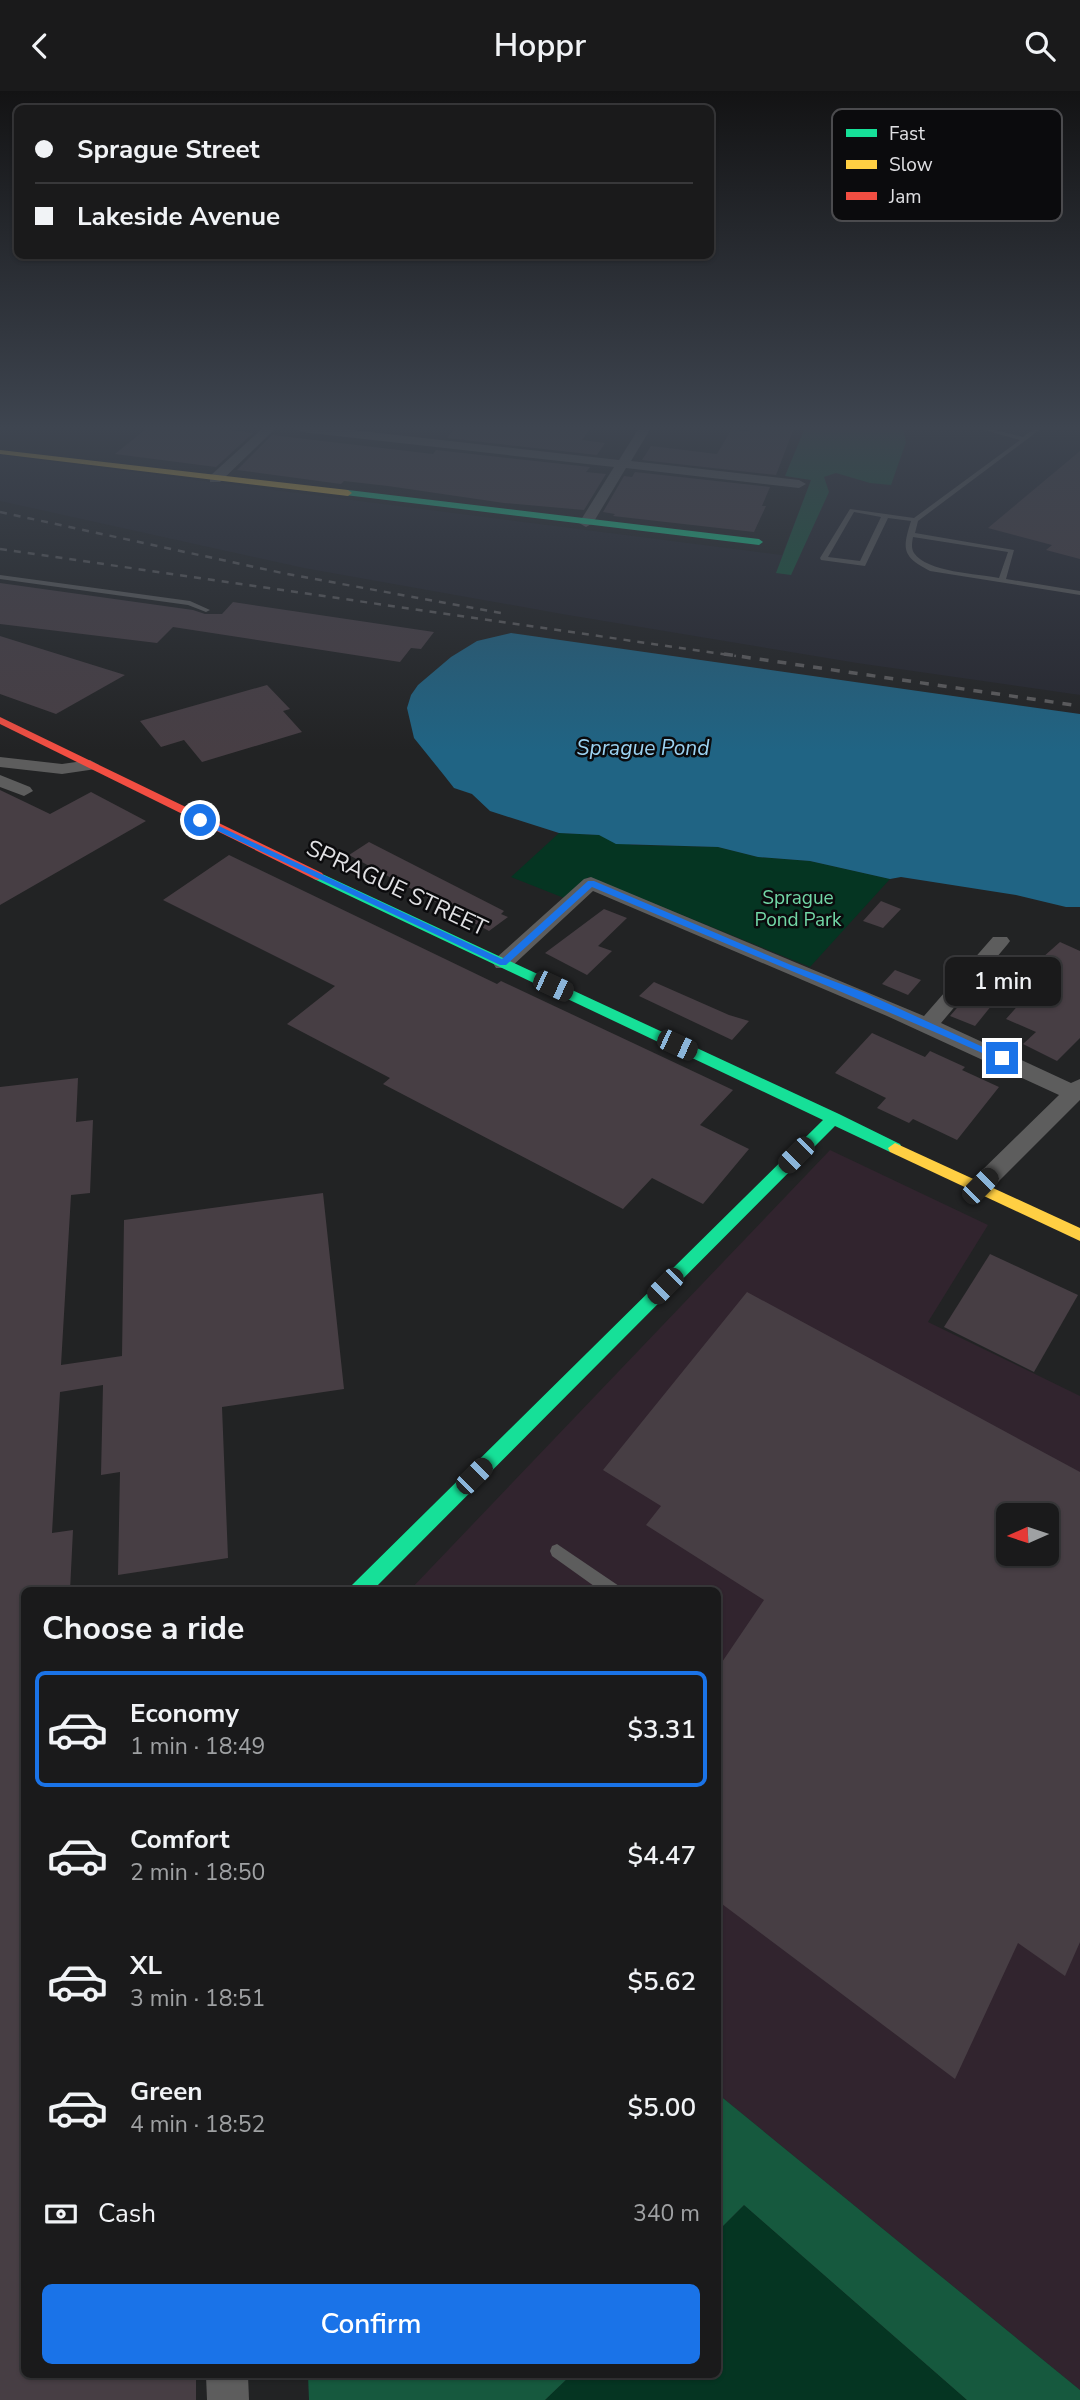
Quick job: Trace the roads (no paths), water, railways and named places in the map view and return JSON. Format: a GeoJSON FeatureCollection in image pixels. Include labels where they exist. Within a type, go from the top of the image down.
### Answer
{"type":"FeatureCollection","features":[{"type":"Feature","properties":{"kind":"street"},"geometry":{"type":"LineString","coordinates":[[702,536],[759,542]]}},
{"type":"Feature","properties":{"kind":"street","name":"SPRAGUE STREET"},"geometry":{"type":"LineString","coordinates":[[0,720],[176,809],[1080,1235]]}},
{"type":"Feature","properties":{"kind":"street"},"geometry":{"type":"LineString","coordinates":[[0,762],[62,769],[90,765]]}},
{"type":"Feature","properties":{"kind":"street"},"geometry":{"type":"LineString","coordinates":[[0,780],[24,791]]}},
{"type":"Feature","properties":{"kind":"street"},"geometry":{"type":"LineString","coordinates":[[503,963],[591,883],[929,1024],[1077,1090],[980,1186]]}},
{"type":"Feature","properties":{"kind":"street"},"geometry":{"type":"LineString","coordinates":[[929,1024],[1000,941]]}},
{"type":"Feature","properties":{"kind":"street"},"geometry":{"type":"LineString","coordinates":[[363,1587],[834,1118]]}},
{"type":"Feature","properties":{"kind":"street"},"geometry":{"type":"LineString","coordinates":[[227,2378],[228,2400]]}},
{"type":"Feature","properties":{"kind":"lane"},"geometry":{"type":"LineString","coordinates":[[837,536],[824,558],[862,564],[876,536]]}},
{"type":"Feature","properties":{"kind":"lane"},"geometry":{"type":"LineString","coordinates":[[910,536],[908,549],[925,565],[1080,593]]}},
{"type":"Feature","properties":{"kind":"lane"},"geometry":{"type":"LineString","coordinates":[[921,536],[1012,551],[1002,581]]}},
{"type":"Feature","properties":{"kind":"lane"},"geometry":{"type":"LineString","coordinates":[[0,576],[190,603],[206,610]]}},
{"type":"Feature","properties":{"kind":"lane"},"geometry":{"type":"LineString","coordinates":[[557,1551],[608,1587]]}},
{"type":"Feature","properties":{"kind":"water","name":"Sprague Pond"},"geometry":{"type":"Polygon","coordinates":[[[511,633],[1080,714],[1080,907],[1066,907],[1016,895],[901,877],[890,879],[810,861],[758,857],[718,847],[616,844],[599,835],[559,833],[490,811],[472,794],[454,788],[414,738],[407,708],[418,685],[451,657],[477,641],[511,633]]]}},
{"type":"Feature","properties":{"kind":"railway"},"geometry":{"type":"LineString","coordinates":[[110,536],[287,574],[501,613]]}},
{"type":"Feature","properties":{"kind":"railway"},"geometry":{"type":"LineString","coordinates":[[0,549],[736,656]]}},
{"type":"Feature","properties":{"kind":"railway"},"geometry":{"type":"LineString","coordinates":[[724,654],[1080,706]]}},
{"type":"Feature","properties":{"kind":"park label","name":"Sprague Pond Park"},"geometry":{"type":"Point","coordinates":[798,909]}}]}
